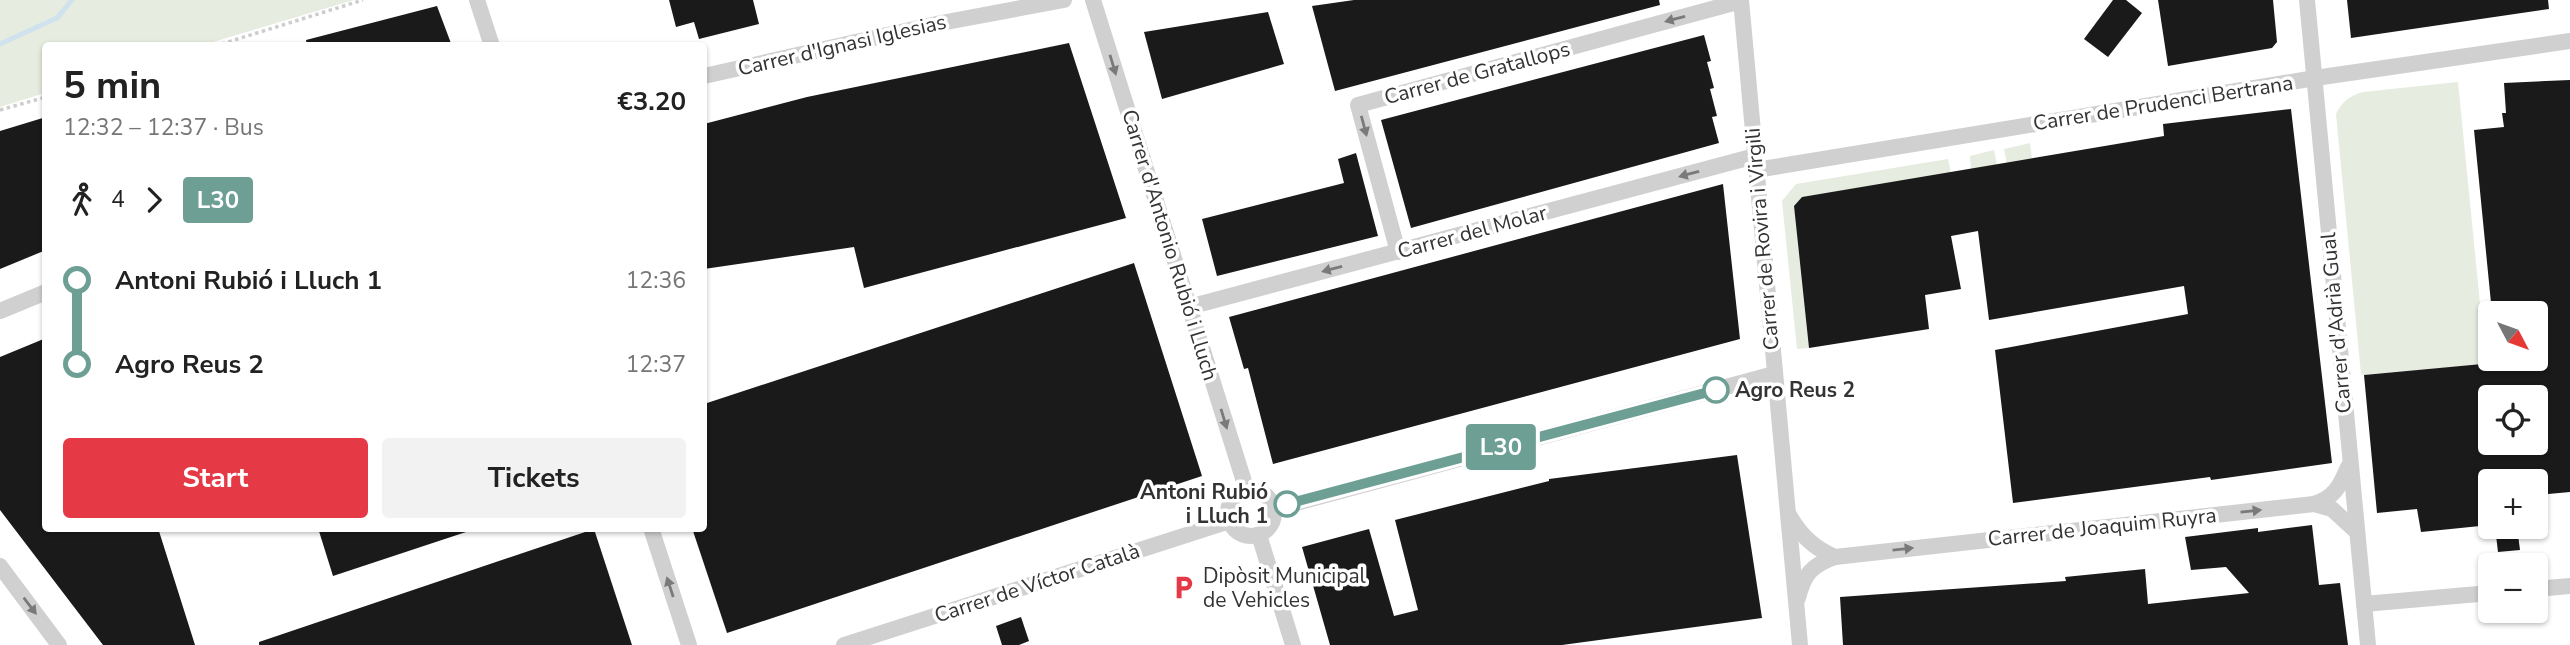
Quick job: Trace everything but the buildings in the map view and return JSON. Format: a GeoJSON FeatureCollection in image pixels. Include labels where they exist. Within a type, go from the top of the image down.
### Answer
{"type":"FeatureCollection","features":[{"type":"Feature","properties":{"kind":"street"},"geometry":{"type":"LineString","coordinates":[[477,0],[491,42]]}},
{"type":"Feature","properties":{"kind":"street","name":"Carrer d'Ignasi Iglesias"},"geometry":{"type":"LineString","coordinates":[[707,75],[927,25],[1064,0]]}},
{"type":"Feature","properties":{"kind":"street","name":"Carrer d'Antonio Rubió i Lluch"},"geometry":{"type":"LineString","coordinates":[[1093,0],[1247,491]]}},
{"type":"Feature","properties":{"kind":"street","name":"Carrer d'Adrià Gual"},"geometry":{"type":"LineString","coordinates":[[2307,0],[2368,645]]}},
{"type":"Feature","properties":{"kind":"street","name":"Carrer de Rovira i Virgili"},"geometry":{"type":"LineString","coordinates":[[1741,1],[1801,645]]}},
{"type":"Feature","properties":{"kind":"street","name":"Carrer de Gratallops"},"geometry":{"type":"LineString","coordinates":[[1398,252],[1358,105],[1741,1]]}},
{"type":"Feature","properties":{"kind":"street","name":"Carrer de Prudenci Bertrana"},"geometry":{"type":"LineString","coordinates":[[1756,163],[2570,41]]}},
{"type":"Feature","properties":{"kind":"street","name":"Carrer del Molar"},"geometry":{"type":"LineString","coordinates":[[1189,307],[1756,163]]}},
{"type":"Feature","properties":{"kind":"street"},"geometry":{"type":"LineString","coordinates":[[0,311],[42,294]]}},
{"type":"Feature","properties":{"kind":"street"},"geometry":{"type":"LineString","coordinates":[[1274,509],[1774,374]]}},
{"type":"Feature","properties":{"kind":"street"},"geometry":{"type":"LineString","coordinates":[[2314,504],[2336,492],[2349,465]]}},
{"type":"Feature","properties":{"kind":"street"},"geometry":{"type":"LineString","coordinates":[[1247,491],[1264,494],[1274,509],[1272,523],[1259,535],[1252,536],[1242,534],[1230,521],[1228,511],[1232,500],[1247,491]]}},
{"type":"Feature","properties":{"kind":"street"},"geometry":{"type":"LineString","coordinates":[[2314,504],[2332,509],[2356,531]]}},
{"type":"Feature","properties":{"kind":"street","name":"Carrer de Joaquim Ruyra"},"geometry":{"type":"LineString","coordinates":[[1797,612],[1799,596],[1810,571],[1819,563],[1835,557],[2314,504]]}},
{"type":"Feature","properties":{"kind":"street"},"geometry":{"type":"LineString","coordinates":[[1788,512],[1798,531],[1808,541],[1819,550],[1835,557]]}},
{"type":"Feature","properties":{"kind":"street","name":"Carrer de Víctor Català"},"geometry":{"type":"LineString","coordinates":[[844,645],[1230,521]]}},
{"type":"Feature","properties":{"kind":"street"},"geometry":{"type":"LineString","coordinates":[[652,532],[689,645]]}},
{"type":"Feature","properties":{"kind":"street"},"geometry":{"type":"LineString","coordinates":[[1259,535],[1293,645]]}},
{"type":"Feature","properties":{"kind":"street"},"geometry":{"type":"LineString","coordinates":[[0,566],[59,645]]}},
{"type":"Feature","properties":{"kind":"street"},"geometry":{"type":"LineString","coordinates":[[2548,588],[2570,586]]}},
{"type":"Feature","properties":{"kind":"street"},"geometry":{"type":"LineString","coordinates":[[2364,604],[2478,594]]}},
{"type":"Feature","properties":{"kind":"path"},"geometry":{"type":"LineString","coordinates":[[228,42],[363,0]]}},
{"type":"Feature","properties":{"kind":"path"},"geometry":{"type":"LineString","coordinates":[[0,110],[42,98]]}},
{"type":"Feature","properties":{"kind":"shaded area"},"geometry":{"type":"Polygon","coordinates":[[[0,0],[354,0],[213,42],[42,42],[42,94],[0,107],[0,0]]]}},
{"type":"Feature","properties":{"kind":"shaded area"},"geometry":{"type":"Polygon","coordinates":[[[2458,82],[2480,301],[2478,365],[2361,374],[2336,114],[2347,100],[2363,92],[2458,82]]]}},
{"type":"Feature","properties":{"kind":"shaded area"},"geometry":{"type":"Polygon","coordinates":[[[2030,143],[2032,159],[2007,164],[2004,149],[2030,143]]]}},
{"type":"Feature","properties":{"kind":"shaded area"},"geometry":{"type":"Polygon","coordinates":[[[1994,150],[1997,165],[1971,170],[1970,156],[1994,150]]]}},
{"type":"Feature","properties":{"kind":"shaded area"},"geometry":{"type":"Polygon","coordinates":[[[1948,159],[1951,173],[1802,197],[1794,206],[1809,348],[1797,349],[1782,201],[1796,184],[1948,159]]]}},
{"type":"Feature","properties":{"kind":"waterway"},"geometry":{"type":"LineString","coordinates":[[0,44],[57,18],[72,0]]}},
{"type":"Feature","properties":{"kind":"bus line","name":"L30"},"geometry":{"type":"LineString","coordinates":[[1287,504],[1716,390]]}},
{"type":"Feature","properties":{"kind":"place","name":"Agro Reus 2"},"geometry":{"type":"Point","coordinates":[1716,390]}},
{"type":"Feature","properties":{"kind":"place","name":"Antoni Rubió i Lluch 1"},"geometry":{"type":"Point","coordinates":[1287,504]}},
{"type":"Feature","properties":{"kind":"place","name":"Dipòsit Municipal de Vehicles"},"geometry":{"type":"Point","coordinates":[1183,588]}}]}
